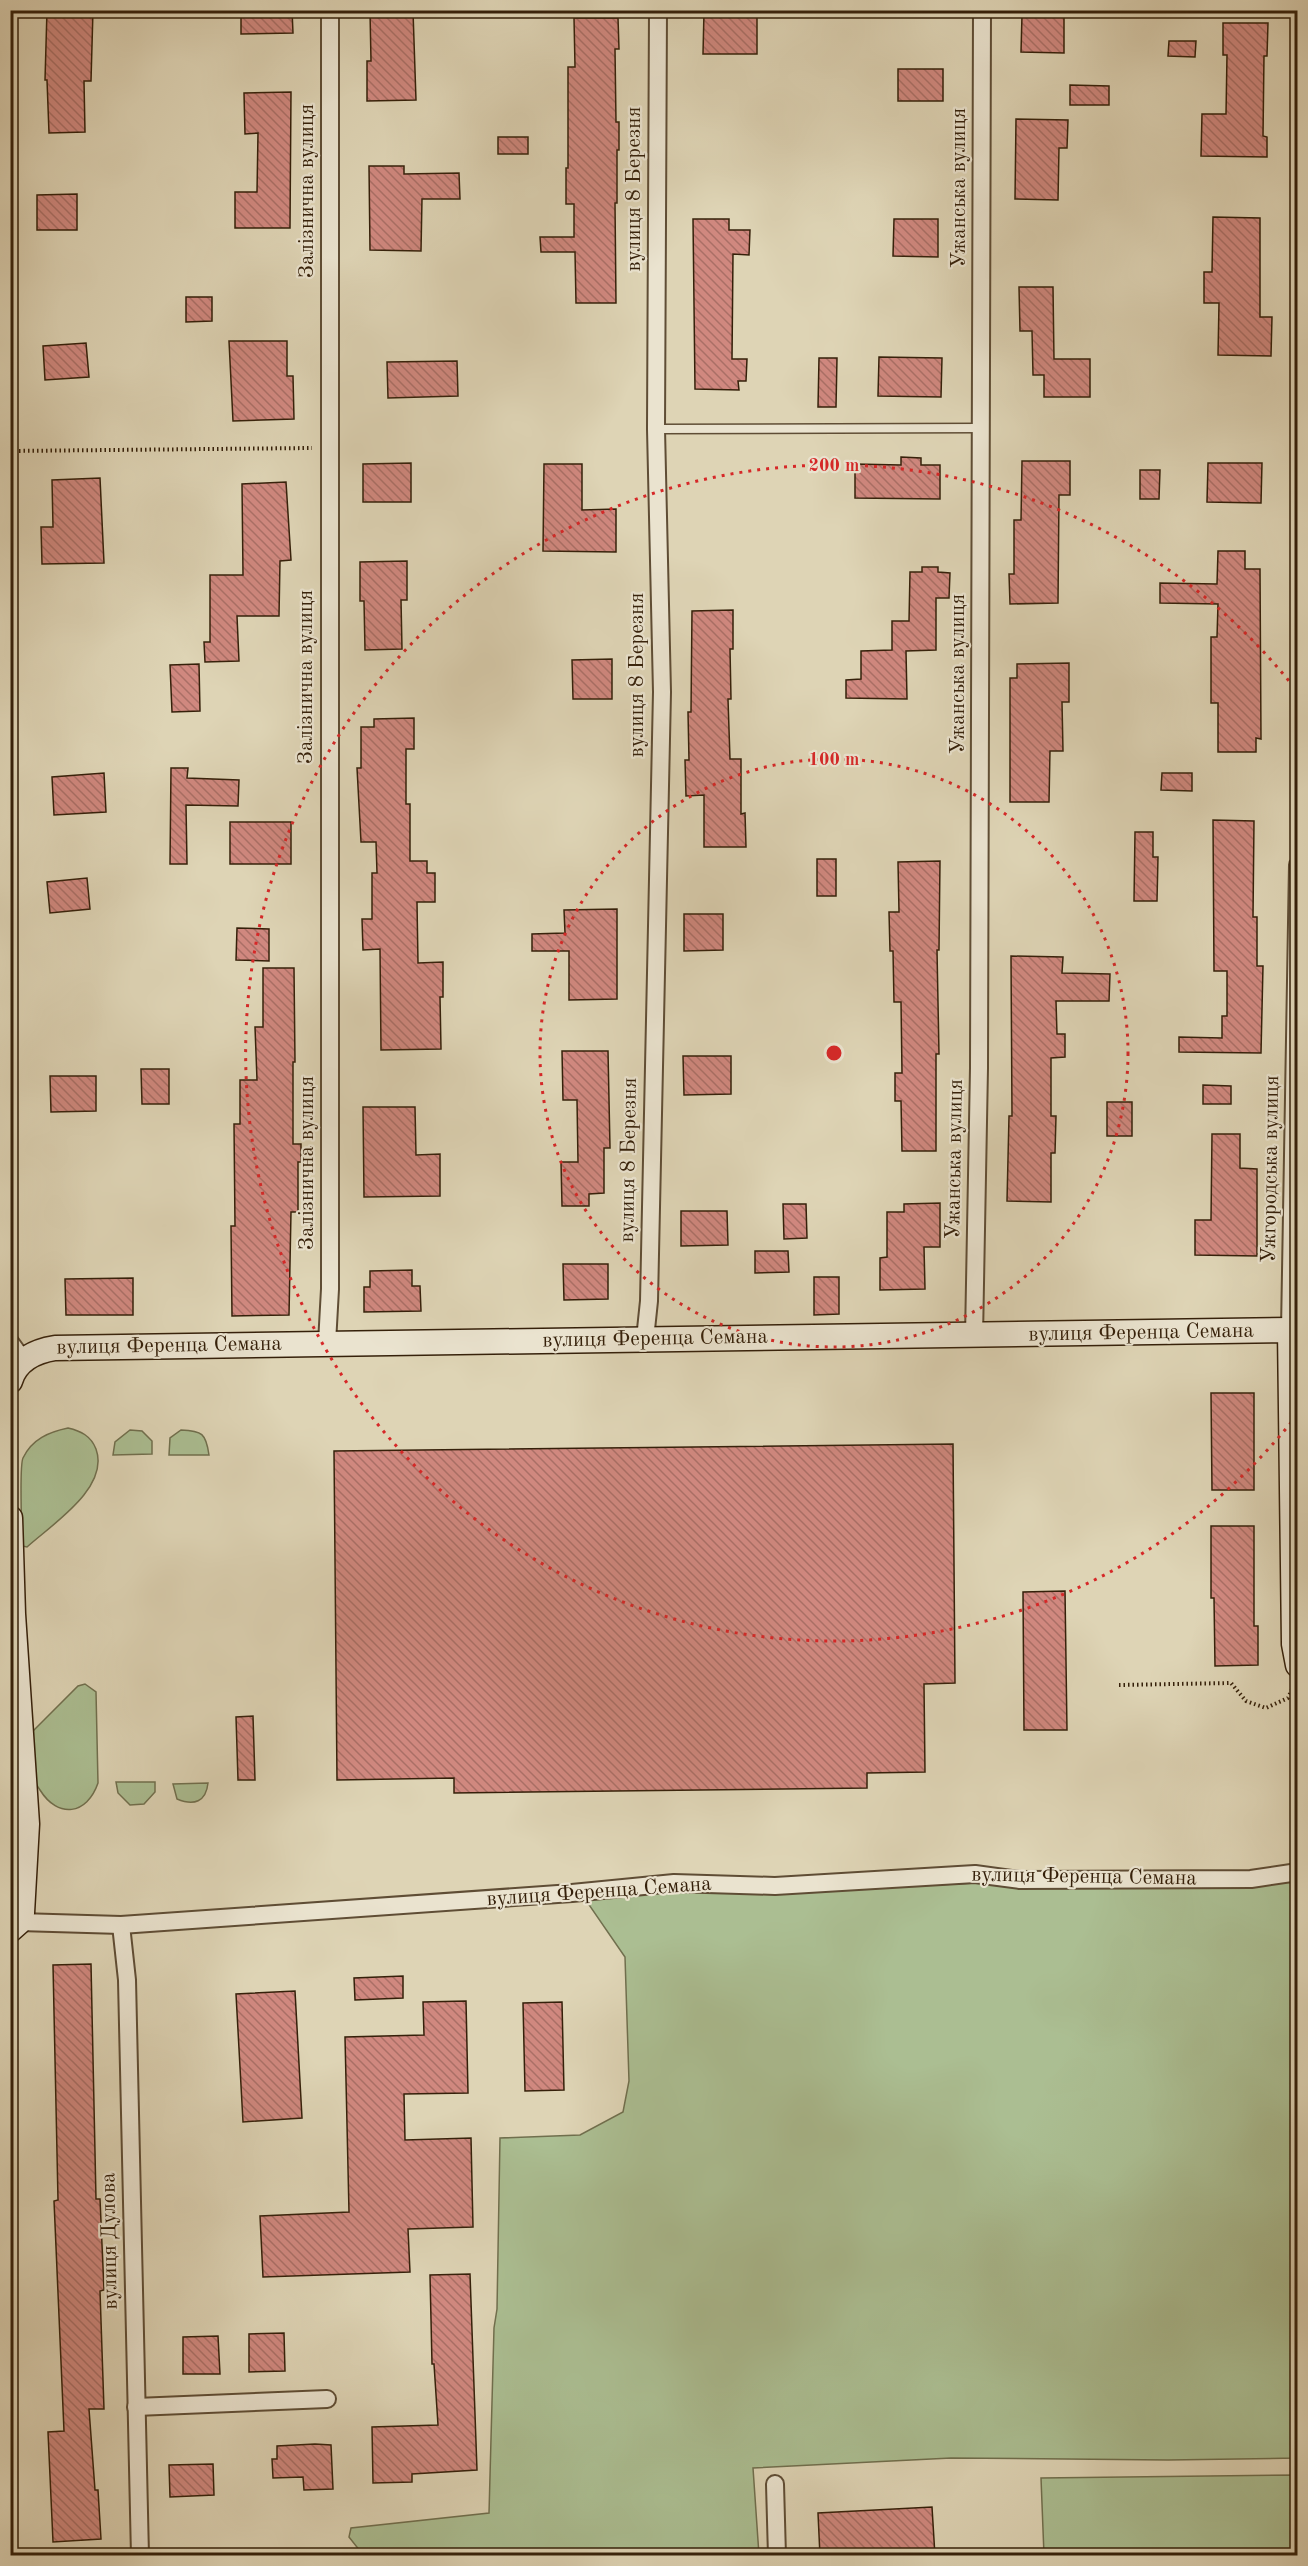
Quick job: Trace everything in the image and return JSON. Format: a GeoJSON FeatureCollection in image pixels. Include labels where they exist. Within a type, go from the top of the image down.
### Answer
{"type":"FeatureCollection","features":[{"type":"Feature","properties":{"kind":"street","name":"Залізнична вулиця"},"geometry":{"type":"LineString","coordinates":[[327,1343],[330,1289],[328,448],[330,10]]}},
{"type":"Feature","properties":{"kind":"street","name":"вулиця 8 Березня"},"geometry":{"type":"LineString","coordinates":[[645,1339],[649,1301],[662,692],[656,429],[658,10]]}},
{"type":"Feature","properties":{"kind":"street","name":"Ужанська вулиця"},"geometry":{"type":"LineString","coordinates":[[974,1337],[979,1068],[982,10]]}},
{"type":"Feature","properties":{"kind":"street","name":"Ужгородська вулиця"},"geometry":{"type":"LineString","coordinates":[[1290,1330],[1298,865]]}},
{"type":"Feature","properties":{"kind":"street","name":"вулиця Ференца Семана"},"geometry":{"type":"LineString","coordinates":[[17,1351],[56,1347],[974,1337],[1290,1330]]}},
{"type":"Feature","properties":{"kind":"street"},"geometry":{"type":"LineString","coordinates":[[1290,1330],[1294,1644],[1298,1665]]}},
{"type":"Feature","properties":{"kind":"street"},"geometry":{"type":"LineString","coordinates":[[10,1381],[16,1368],[17,1351]]}},
{"type":"Feature","properties":{"kind":"street"},"geometry":{"type":"LineString","coordinates":[[10,1518],[13,1614],[27,1824],[23,1903],[15,1926]]}},
{"type":"Feature","properties":{"kind":"street","name":"вулиця Ференца Семана"},"geometry":{"type":"LineString","coordinates":[[15,1926],[121,1925],[572,1893],[674,1883],[775,1886],[975,1874],[1020,1880],[1251,1879],[1298,1872]]}},
{"type":"Feature","properties":{"kind":"street","name":"вулиця Дулова"},"geometry":{"type":"LineString","coordinates":[[121,1925],[128,1980],[140,2556]]}},
{"type":"Feature","properties":{"kind":"street"},"geometry":{"type":"LineString","coordinates":[[136,2407],[327,2399]]}},
{"type":"Feature","properties":{"kind":"street"},"geometry":{"type":"LineString","coordinates":[[775,2484],[777,2556]]}},
{"type":"Feature","properties":{"kind":"lane"},"geometry":{"type":"LineString","coordinates":[[656,429],[981,428]]}},
{"type":"Feature","properties":{"kind":"path"},"geometry":{"type":"LineString","coordinates":[[10,451],[328,448]]}},
{"type":"Feature","properties":{"kind":"path"},"geometry":{"type":"LineString","coordinates":[[1119,1685],[1231,1683],[1246,1701],[1266,1708],[1288,1698],[1298,1676]]}},
{"type":"Feature","properties":{"kind":"green space"},"geometry":{"type":"Polygon","coordinates":[[[68,1428],[85,1435],[94,1444],[98,1464],[94,1478],[87,1491],[63,1517],[27,1547],[22,1546],[23,1458],[31,1446],[42,1437],[68,1428]]]}},
{"type":"Feature","properties":{"kind":"green space"},"geometry":{"type":"Polygon","coordinates":[[[130,1430],[142,1431],[152,1441],[152,1454],[113,1455],[115,1442],[130,1430]]]}},
{"type":"Feature","properties":{"kind":"green space"},"geometry":{"type":"Polygon","coordinates":[[[181,1430],[194,1431],[202,1435],[209,1455],[169,1455],[170,1438],[181,1430]]]}},
{"type":"Feature","properties":{"kind":"green space"},"geometry":{"type":"Polygon","coordinates":[[[85,1684],[96,1692],[98,1783],[87,1802],[80,1807],[63,1809],[47,1799],[32,1777],[30,1763],[33,1731],[78,1686],[85,1684]]]}},
{"type":"Feature","properties":{"kind":"green space"},"geometry":{"type":"Polygon","coordinates":[[[116,1782],[155,1782],[155,1792],[144,1804],[130,1805],[118,1793],[116,1782]]]}},
{"type":"Feature","properties":{"kind":"green space"},"geometry":{"type":"Polygon","coordinates":[[[208,1783],[205,1794],[194,1802],[177,1799],[173,1784],[208,1783]]]}},
{"type":"Feature","properties":{"kind":"green space"},"geometry":{"type":"Polygon","coordinates":[[[1297,1878],[1297,2458],[1168,2460],[951,2458],[753,2468],[759,2555],[364,2556],[349,2537],[351,2528],[489,2513],[494,2328],[497,2309],[500,2138],[580,2135],[623,2112],[629,2081],[625,1957],[585,1899],[676,1891],[777,1893],[975,1883],[1251,1885],[1297,1878]]]}},
{"type":"Feature","properties":{"kind":"green space"},"geometry":{"type":"Polygon","coordinates":[[[1297,2475],[1297,2555],[1044,2555],[1041,2478],[1297,2475]]]}},
{"type":"Feature","properties":{"kind":"building"},"geometry":{"type":"Polygon","coordinates":[[[47,10],[93,10],[91,81],[84,81],[85,132],[49,133],[47,80],[45,80],[47,10]]]}},
{"type":"Feature","properties":{"kind":"building"},"geometry":{"type":"Polygon","coordinates":[[[241,10],[292,10],[293,33],[241,34],[241,10]]]}},
{"type":"Feature","properties":{"kind":"building"},"geometry":{"type":"Polygon","coordinates":[[[413,11],[416,100],[367,101],[367,61],[371,61],[370,12],[413,11]]]}},
{"type":"Feature","properties":{"kind":"building"},"geometry":{"type":"Polygon","coordinates":[[[704,12],[757,13],[757,54],[703,54],[704,12]]]}},
{"type":"Feature","properties":{"kind":"building"},"geometry":{"type":"Polygon","coordinates":[[[1022,15],[1064,16],[1064,53],[1021,52],[1022,15]]]}},
{"type":"Feature","properties":{"kind":"building"},"geometry":{"type":"Polygon","coordinates":[[[574,18],[618,18],[619,49],[615,49],[616,122],[619,122],[617,203],[615,203],[616,303],[576,303],[575,252],[541,252],[540,237],[574,237],[574,204],[566,204],[566,168],[568,168],[568,67],[575,67],[574,18]]]}},
{"type":"Feature","properties":{"kind":"building"},"geometry":{"type":"Polygon","coordinates":[[[1223,23],[1268,23],[1267,56],[1264,56],[1263,136],[1267,137],[1267,157],[1201,156],[1202,114],[1226,114],[1227,55],[1223,55],[1223,23]]]}},
{"type":"Feature","properties":{"kind":"building"},"geometry":{"type":"Polygon","coordinates":[[[1169,41],[1196,41],[1195,57],[1168,56],[1169,41]]]}},
{"type":"Feature","properties":{"kind":"building"},"geometry":{"type":"Polygon","coordinates":[[[898,69],[943,69],[943,101],[898,101],[898,69]]]}},
{"type":"Feature","properties":{"kind":"building"},"geometry":{"type":"Polygon","coordinates":[[[1070,85],[1109,86],[1109,105],[1070,105],[1070,85]]]}},
{"type":"Feature","properties":{"kind":"building"},"geometry":{"type":"Polygon","coordinates":[[[291,92],[290,228],[235,228],[235,192],[257,192],[258,133],[245,134],[244,93],[291,92]]]}},
{"type":"Feature","properties":{"kind":"building"},"geometry":{"type":"Polygon","coordinates":[[[1016,119],[1068,120],[1067,148],[1059,148],[1058,200],[1015,199],[1016,119]]]}},
{"type":"Feature","properties":{"kind":"building"},"geometry":{"type":"Polygon","coordinates":[[[498,137],[528,137],[528,154],[498,154],[498,137]]]}},
{"type":"Feature","properties":{"kind":"building"},"geometry":{"type":"Polygon","coordinates":[[[369,166],[404,166],[404,174],[459,173],[460,199],[422,199],[421,251],[370,250],[369,166]]]}},
{"type":"Feature","properties":{"kind":"building"},"geometry":{"type":"Polygon","coordinates":[[[77,194],[77,230],[37,230],[37,195],[77,194]]]}},
{"type":"Feature","properties":{"kind":"building"},"geometry":{"type":"Polygon","coordinates":[[[1213,217],[1260,218],[1260,317],[1272,317],[1271,356],[1218,355],[1219,303],[1204,303],[1204,272],[1212,272],[1213,217]]]}},
{"type":"Feature","properties":{"kind":"building"},"geometry":{"type":"Polygon","coordinates":[[[693,219],[729,219],[729,230],[750,230],[749,255],[733,254],[732,359],[747,359],[746,381],[738,381],[739,390],[695,389],[693,219]]]}},
{"type":"Feature","properties":{"kind":"building"},"geometry":{"type":"Polygon","coordinates":[[[894,219],[938,219],[938,257],[893,256],[894,219]]]}},
{"type":"Feature","properties":{"kind":"building"},"geometry":{"type":"Polygon","coordinates":[[[1019,287],[1053,287],[1054,359],[1090,359],[1090,397],[1044,397],[1044,375],[1033,375],[1032,331],[1020,331],[1019,287]]]}},
{"type":"Feature","properties":{"kind":"building"},"geometry":{"type":"Polygon","coordinates":[[[186,297],[212,297],[212,321],[186,322],[186,297]]]}},
{"type":"Feature","properties":{"kind":"building"},"geometry":{"type":"Polygon","coordinates":[[[229,341],[287,341],[287,376],[293,376],[294,419],[233,421],[229,341]]]}},
{"type":"Feature","properties":{"kind":"building"},"geometry":{"type":"Polygon","coordinates":[[[86,343],[89,377],[45,380],[43,346],[86,343]]]}},
{"type":"Feature","properties":{"kind":"building"},"geometry":{"type":"Polygon","coordinates":[[[879,357],[942,358],[941,397],[878,396],[879,357]]]}},
{"type":"Feature","properties":{"kind":"building"},"geometry":{"type":"Polygon","coordinates":[[[819,358],[837,358],[836,407],[818,407],[819,358]]]}},
{"type":"Feature","properties":{"kind":"building"},"geometry":{"type":"Polygon","coordinates":[[[457,361],[458,396],[388,398],[387,362],[457,361]]]}},
{"type":"Feature","properties":{"kind":"building"},"geometry":{"type":"Polygon","coordinates":[[[901,457],[921,458],[921,465],[940,465],[940,499],[855,498],[855,464],[901,465],[901,457]]]}},
{"type":"Feature","properties":{"kind":"building"},"geometry":{"type":"Polygon","coordinates":[[[1022,461],[1070,461],[1070,495],[1059,495],[1058,603],[1010,604],[1009,574],[1014,574],[1014,520],[1021,520],[1022,461]]]}},
{"type":"Feature","properties":{"kind":"building"},"geometry":{"type":"Polygon","coordinates":[[[411,463],[411,502],[363,502],[363,464],[411,463]]]}},
{"type":"Feature","properties":{"kind":"building"},"geometry":{"type":"Polygon","coordinates":[[[1208,463],[1262,463],[1261,503],[1207,502],[1208,463]]]}},
{"type":"Feature","properties":{"kind":"building"},"geometry":{"type":"Polygon","coordinates":[[[544,464],[582,464],[582,510],[616,509],[616,552],[543,551],[544,464]]]}},
{"type":"Feature","properties":{"kind":"building"},"geometry":{"type":"Polygon","coordinates":[[[1140,470],[1160,470],[1159,499],[1140,499],[1140,470]]]}},
{"type":"Feature","properties":{"kind":"building"},"geometry":{"type":"Polygon","coordinates":[[[100,478],[104,563],[42,564],[41,527],[53,527],[52,480],[100,478]]]}},
{"type":"Feature","properties":{"kind":"building"},"geometry":{"type":"Polygon","coordinates":[[[286,482],[291,560],[280,561],[279,616],[237,616],[239,661],[205,662],[204,642],[210,642],[210,575],[243,575],[242,484],[286,482]]]}},
{"type":"Feature","properties":{"kind":"building"},"geometry":{"type":"Polygon","coordinates":[[[1218,551],[1245,551],[1245,569],[1260,569],[1261,739],[1256,738],[1256,752],[1218,752],[1218,703],[1211,703],[1211,637],[1217,637],[1218,604],[1160,603],[1160,583],[1217,584],[1218,551]]]}},
{"type":"Feature","properties":{"kind":"building"},"geometry":{"type":"Polygon","coordinates":[[[407,561],[407,600],[401,600],[402,649],[365,650],[364,601],[360,601],[360,562],[407,561]]]}},
{"type":"Feature","properties":{"kind":"building"},"geometry":{"type":"Polygon","coordinates":[[[922,567],[938,567],[938,572],[950,573],[949,598],[936,598],[936,650],[906,651],[907,699],[846,698],[846,680],[861,679],[861,651],[892,650],[892,621],[909,621],[910,572],[922,572],[922,567]]]}},
{"type":"Feature","properties":{"kind":"building"},"geometry":{"type":"Polygon","coordinates":[[[733,610],[733,649],[730,649],[731,699],[728,699],[730,759],[741,759],[741,814],[745,813],[746,847],[704,847],[704,795],[686,796],[685,760],[689,760],[688,712],[691,712],[692,611],[733,610]]]}},
{"type":"Feature","properties":{"kind":"building"},"geometry":{"type":"Polygon","coordinates":[[[612,659],[612,699],[573,699],[572,660],[612,659]]]}},
{"type":"Feature","properties":{"kind":"building"},"geometry":{"type":"Polygon","coordinates":[[[1069,663],[1069,702],[1062,702],[1063,751],[1050,751],[1049,802],[1010,802],[1010,678],[1017,678],[1017,664],[1069,663]]]}},
{"type":"Feature","properties":{"kind":"building"},"geometry":{"type":"Polygon","coordinates":[[[199,664],[200,711],[172,712],[170,665],[199,664]]]}},
{"type":"Feature","properties":{"kind":"building"},"geometry":{"type":"Polygon","coordinates":[[[414,718],[414,749],[406,749],[406,804],[410,804],[410,861],[427,861],[427,873],[435,873],[435,902],[417,902],[418,963],[443,962],[443,997],[440,997],[441,1049],[381,1050],[380,949],[363,950],[362,919],[372,919],[372,873],[377,873],[376,842],[361,842],[357,768],[361,768],[361,727],[374,727],[374,719],[414,718]]]}},
{"type":"Feature","properties":{"kind":"building"},"geometry":{"type":"Polygon","coordinates":[[[171,768],[188,768],[187,778],[239,780],[238,806],[186,805],[187,864],[170,864],[171,768]]]}},
{"type":"Feature","properties":{"kind":"building"},"geometry":{"type":"Polygon","coordinates":[[[104,773],[106,812],[54,815],[52,777],[104,773]]]}},
{"type":"Feature","properties":{"kind":"building"},"geometry":{"type":"Polygon","coordinates":[[[1162,773],[1192,773],[1192,791],[1161,790],[1162,773]]]}},
{"type":"Feature","properties":{"kind":"building"},"geometry":{"type":"Polygon","coordinates":[[[1213,820],[1254,821],[1253,917],[1257,917],[1257,966],[1263,966],[1261,1053],[1179,1052],[1179,1037],[1222,1038],[1222,1016],[1227,1016],[1227,971],[1214,971],[1213,820]]]}},
{"type":"Feature","properties":{"kind":"building"},"geometry":{"type":"Polygon","coordinates":[[[230,822],[291,822],[291,864],[230,864],[230,822]]]}},
{"type":"Feature","properties":{"kind":"building"},"geometry":{"type":"Polygon","coordinates":[[[1135,832],[1153,832],[1153,857],[1158,857],[1157,901],[1134,901],[1135,832]]]}},
{"type":"Feature","properties":{"kind":"building"},"geometry":{"type":"Polygon","coordinates":[[[817,859],[836,859],[836,896],[817,896],[817,859]]]}},
{"type":"Feature","properties":{"kind":"building"},"geometry":{"type":"Polygon","coordinates":[[[940,861],[936,1151],[902,1151],[901,1101],[895,1101],[895,1073],[902,1073],[901,1002],[894,1002],[893,951],[890,951],[889,912],[899,912],[898,862],[940,861]]]}},
{"type":"Feature","properties":{"kind":"building"},"geometry":{"type":"Polygon","coordinates":[[[87,878],[90,909],[50,913],[47,882],[87,878]]]}},
{"type":"Feature","properties":{"kind":"building"},"geometry":{"type":"Polygon","coordinates":[[[617,909],[617,999],[569,1000],[569,951],[532,951],[532,934],[565,933],[564,910],[617,909]]]}},
{"type":"Feature","properties":{"kind":"building"},"geometry":{"type":"Polygon","coordinates":[[[684,914],[723,914],[723,950],[684,951],[684,914]]]}},
{"type":"Feature","properties":{"kind":"building"},"geometry":{"type":"Polygon","coordinates":[[[237,928],[269,929],[269,961],[236,960],[237,928]]]}},
{"type":"Feature","properties":{"kind":"building"},"geometry":{"type":"Polygon","coordinates":[[[1011,956],[1063,957],[1062,973],[1110,974],[1109,1001],[1056,1001],[1057,1034],[1065,1034],[1065,1057],[1051,1058],[1051,1116],[1056,1116],[1055,1153],[1051,1153],[1051,1202],[1007,1201],[1009,1116],[1012,1116],[1011,956]]]}},
{"type":"Feature","properties":{"kind":"building"},"geometry":{"type":"Polygon","coordinates":[[[263,968],[294,968],[293,1144],[301,1144],[301,1162],[298,1162],[298,1212],[291,1212],[289,1315],[232,1316],[231,1226],[235,1226],[234,1124],[240,1124],[240,1080],[257,1080],[255,1027],[263,1027],[263,968]]]}},
{"type":"Feature","properties":{"kind":"building"},"geometry":{"type":"Polygon","coordinates":[[[562,1051],[608,1051],[610,1148],[604,1148],[604,1193],[589,1194],[589,1206],[562,1206],[561,1162],[578,1162],[577,1100],[563,1100],[562,1051]]]}},
{"type":"Feature","properties":{"kind":"building"},"geometry":{"type":"Polygon","coordinates":[[[683,1056],[731,1056],[731,1094],[684,1095],[683,1056]]]}},
{"type":"Feature","properties":{"kind":"building"},"geometry":{"type":"Polygon","coordinates":[[[141,1069],[169,1069],[169,1104],[142,1104],[141,1069]]]}},
{"type":"Feature","properties":{"kind":"building"},"geometry":{"type":"Polygon","coordinates":[[[50,1076],[96,1076],[96,1111],[51,1112],[50,1076]]]}},
{"type":"Feature","properties":{"kind":"building"},"geometry":{"type":"Polygon","coordinates":[[[1203,1085],[1231,1086],[1231,1104],[1203,1104],[1203,1085]]]}},
{"type":"Feature","properties":{"kind":"building"},"geometry":{"type":"Polygon","coordinates":[[[1107,1102],[1132,1102],[1132,1136],[1107,1136],[1107,1102]]]}},
{"type":"Feature","properties":{"kind":"building"},"geometry":{"type":"Polygon","coordinates":[[[363,1107],[415,1107],[416,1155],[440,1154],[440,1196],[364,1197],[363,1107]]]}},
{"type":"Feature","properties":{"kind":"building"},"geometry":{"type":"Polygon","coordinates":[[[1212,1134],[1240,1134],[1240,1168],[1257,1169],[1257,1256],[1195,1255],[1195,1220],[1211,1220],[1212,1134]]]}},
{"type":"Feature","properties":{"kind":"building"},"geometry":{"type":"Polygon","coordinates":[[[940,1203],[940,1247],[924,1247],[925,1289],[880,1290],[880,1258],[887,1257],[887,1212],[904,1212],[904,1204],[940,1203]]]}},
{"type":"Feature","properties":{"kind":"building"},"geometry":{"type":"Polygon","coordinates":[[[783,1204],[806,1204],[807,1238],[784,1239],[783,1204]]]}},
{"type":"Feature","properties":{"kind":"building"},"geometry":{"type":"Polygon","coordinates":[[[681,1211],[727,1211],[728,1245],[681,1246],[681,1211]]]}},
{"type":"Feature","properties":{"kind":"building"},"geometry":{"type":"Polygon","coordinates":[[[755,1251],[788,1251],[789,1272],[755,1273],[755,1251]]]}},
{"type":"Feature","properties":{"kind":"building"},"geometry":{"type":"Polygon","coordinates":[[[563,1264],[608,1264],[608,1299],[564,1300],[563,1264]]]}},
{"type":"Feature","properties":{"kind":"building"},"geometry":{"type":"Polygon","coordinates":[[[412,1270],[412,1286],[420,1286],[421,1311],[364,1312],[364,1287],[370,1287],[370,1271],[412,1270]]]}},
{"type":"Feature","properties":{"kind":"building"},"geometry":{"type":"Polygon","coordinates":[[[814,1277],[839,1277],[839,1314],[814,1315],[814,1277]]]}},
{"type":"Feature","properties":{"kind":"building"},"geometry":{"type":"Polygon","coordinates":[[[133,1278],[133,1315],[66,1315],[65,1279],[133,1278]]]}},
{"type":"Feature","properties":{"kind":"building"},"geometry":{"type":"Polygon","coordinates":[[[1211,1393],[1254,1393],[1254,1490],[1212,1490],[1211,1393]]]}},
{"type":"Feature","properties":{"kind":"building"},"geometry":{"type":"Polygon","coordinates":[[[953,1444],[955,1683],[924,1684],[925,1772],[867,1773],[867,1788],[454,1793],[454,1778],[337,1780],[334,1451],[953,1444]]]}},
{"type":"Feature","properties":{"kind":"building"},"geometry":{"type":"Polygon","coordinates":[[[1211,1526],[1254,1526],[1254,1626],[1258,1626],[1258,1665],[1215,1666],[1214,1598],[1211,1598],[1211,1526]]]}},
{"type":"Feature","properties":{"kind":"building"},"geometry":{"type":"Polygon","coordinates":[[[1065,1591],[1067,1730],[1024,1730],[1023,1592],[1065,1591]]]}},
{"type":"Feature","properties":{"kind":"building"},"geometry":{"type":"Polygon","coordinates":[[[253,1716],[255,1780],[238,1780],[236,1717],[253,1716]]]}},
{"type":"Feature","properties":{"kind":"building"},"geometry":{"type":"Polygon","coordinates":[[[91,1964],[96,2199],[100,2199],[104,2290],[100,2291],[104,2409],[89,2409],[101,2539],[53,2542],[48,2432],[64,2431],[54,2201],[58,2200],[53,1965],[91,1964]]]}},
{"type":"Feature","properties":{"kind":"building"},"geometry":{"type":"Polygon","coordinates":[[[403,1976],[403,1998],[355,2000],[354,1978],[403,1976]]]}},
{"type":"Feature","properties":{"kind":"building"},"geometry":{"type":"Polygon","coordinates":[[[295,1991],[302,2118],[243,2122],[236,1994],[295,1991]]]}},
{"type":"Feature","properties":{"kind":"building"},"geometry":{"type":"Polygon","coordinates":[[[466,2001],[468,2093],[404,2094],[405,2140],[471,2138],[473,2227],[408,2229],[410,2272],[263,2277],[260,2216],[349,2212],[345,2037],[424,2035],[423,2002],[466,2001]]]}},
{"type":"Feature","properties":{"kind":"building"},"geometry":{"type":"Polygon","coordinates":[[[562,2002],[564,2090],[525,2091],[523,2003],[562,2002]]]}},
{"type":"Feature","properties":{"kind":"building"},"geometry":{"type":"Polygon","coordinates":[[[470,2274],[477,2470],[412,2474],[412,2482],[373,2483],[372,2427],[438,2425],[434,2364],[432,2364],[430,2275],[470,2274]]]}},
{"type":"Feature","properties":{"kind":"building"},"geometry":{"type":"Polygon","coordinates":[[[284,2333],[285,2371],[249,2372],[249,2334],[284,2333]]]}},
{"type":"Feature","properties":{"kind":"building"},"geometry":{"type":"Polygon","coordinates":[[[218,2336],[220,2374],[183,2374],[183,2337],[218,2336]]]}},
{"type":"Feature","properties":{"kind":"building"},"geometry":{"type":"Polygon","coordinates":[[[331,2445],[333,2489],[304,2490],[303,2477],[273,2478],[272,2459],[277,2459],[277,2446],[331,2445]]]}},
{"type":"Feature","properties":{"kind":"building"},"geometry":{"type":"Polygon","coordinates":[[[213,2464],[214,2495],[170,2497],[169,2465],[213,2464]]]}},
{"type":"Feature","properties":{"kind":"building"},"geometry":{"type":"Polygon","coordinates":[[[932,2507],[935,2556],[820,2556],[818,2513],[932,2507]]]}}]}
